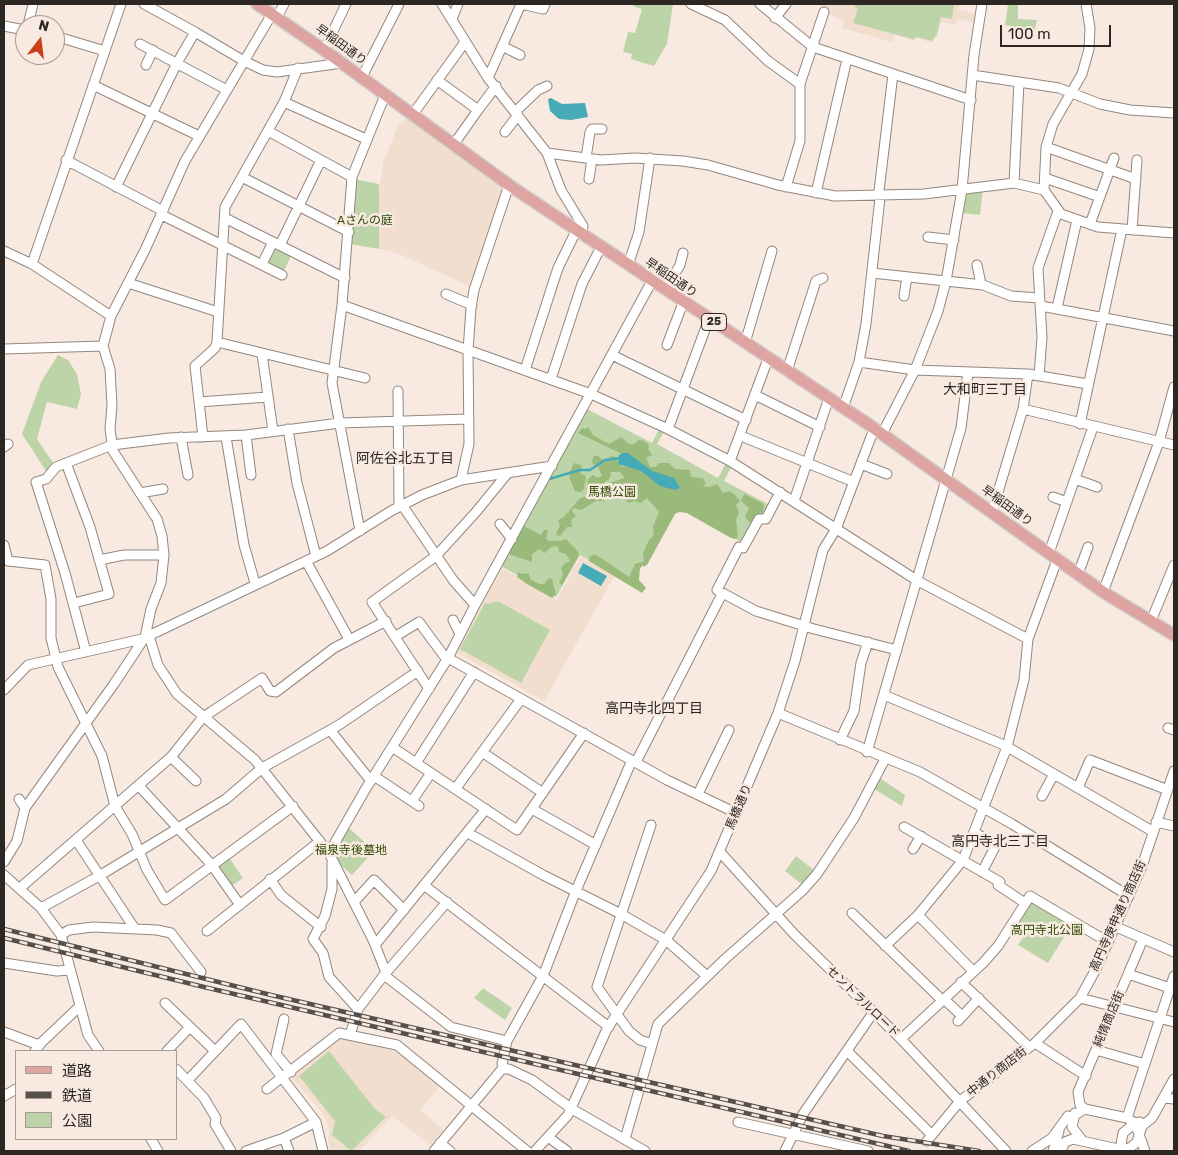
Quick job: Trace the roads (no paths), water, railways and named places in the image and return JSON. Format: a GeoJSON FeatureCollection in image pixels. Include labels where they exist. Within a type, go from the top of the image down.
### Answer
{"type":"FeatureCollection","features":[{"type":"Feature","properties":{"kind":"main road","name":"早稲田通り"},"geometry":{"type":"LineString","coordinates":[[257,4],[362,77],[509,185],[683,303],[829,398],[946,479],[1103,592],[1174,635]]}},
{"type":"Feature","properties":{"kind":"street"},"geometry":{"type":"LineString","coordinates":[[32,264],[66,160],[121,4]]}},
{"type":"Feature","properties":{"kind":"street"},"geometry":{"type":"LineString","coordinates":[[144,4],[263,70],[277,72],[342,63]]}},
{"type":"Feature","properties":{"kind":"street"},"geometry":{"type":"LineString","coordinates":[[4,862],[17,841],[25,808],[87,723],[145,637],[151,609],[161,583],[164,555],[158,519],[113,451],[112,446],[110,429],[112,405],[110,368],[103,346],[111,316],[199,136],[244,61],[284,4]]}},
{"type":"Feature","properties":{"kind":"street"},"geometry":{"type":"LineString","coordinates":[[324,50],[346,4]]}},
{"type":"Feature","properties":{"kind":"street"},"geometry":{"type":"LineString","coordinates":[[362,77],[399,4]]}},
{"type":"Feature","properties":{"kind":"street"},"geometry":{"type":"LineString","coordinates":[[442,4],[488,78],[517,113],[546,153],[561,190],[583,226],[558,268],[525,370]]}},
{"type":"Feature","properties":{"kind":"street"},"geometry":{"type":"LineString","coordinates":[[452,20],[458,4]]}},
{"type":"Feature","properties":{"kind":"street"},"geometry":{"type":"LineString","coordinates":[[488,78],[521,4],[544,9],[545,4]]}},
{"type":"Feature","properties":{"kind":"street"},"geometry":{"type":"LineString","coordinates":[[695,4],[725,20],[768,61],[800,84]]}},
{"type":"Feature","properties":{"kind":"street"},"geometry":{"type":"LineString","coordinates":[[760,4],[813,47],[971,100]]}},
{"type":"Feature","properties":{"kind":"street"},"geometry":{"type":"LineString","coordinates":[[776,18],[786,4]]}},
{"type":"Feature","properties":{"kind":"street","name":"馬橋通り"},"geometry":{"type":"LineString","coordinates":[[535,1151],[572,1109],[609,1027],[618,1016],[711,871],[778,713],[795,661],[823,550],[836,528],[861,464],[915,370],[938,311],[946,281],[962,190],[972,76],[982,4]]}},
{"type":"Feature","properties":{"kind":"street"},"geometry":{"type":"LineString","coordinates":[[1086,4],[1090,28],[1089,49],[1082,74],[1053,124],[1046,147],[1044,190],[1058,211],[1090,224],[1132,230],[1174,232]]}},
{"type":"Feature","properties":{"kind":"street"},"geometry":{"type":"LineString","coordinates":[[786,187],[800,141],[800,84],[824,12]]}},
{"type":"Feature","properties":{"kind":"street"},"geometry":{"type":"LineString","coordinates":[[116,187],[177,63],[195,32]]}},
{"type":"Feature","properties":{"kind":"street"},"geometry":{"type":"LineString","coordinates":[[65,39],[105,51]]}},
{"type":"Feature","properties":{"kind":"street"},"geometry":{"type":"LineString","coordinates":[[413,114],[465,42]]}},
{"type":"Feature","properties":{"kind":"street"},"geometry":{"type":"LineString","coordinates":[[140,44],[226,90]]}},
{"type":"Feature","properties":{"kind":"street"},"geometry":{"type":"LineString","coordinates":[[502,46],[520,55]]}},
{"type":"Feature","properties":{"kind":"street"},"geometry":{"type":"LineString","coordinates":[[146,65],[153,50]]}},
{"type":"Feature","properties":{"kind":"street"},"geometry":{"type":"LineString","coordinates":[[816,193],[847,59]]}},
{"type":"Feature","properties":{"kind":"street"},"geometry":{"type":"LineString","coordinates":[[203,437],[195,366],[214,348],[217,342],[225,207],[284,102],[298,68]]}},
{"type":"Feature","properties":{"kind":"street"},"geometry":{"type":"LineString","coordinates":[[843,408],[859,362],[872,273],[893,74]]}},
{"type":"Feature","properties":{"kind":"street"},"geometry":{"type":"LineString","coordinates":[[972,76],[1058,88],[1100,104],[1130,110],[1174,113]]}},
{"type":"Feature","properties":{"kind":"street"},"geometry":{"type":"LineString","coordinates":[[437,80],[478,110]]}},
{"type":"Feature","properties":{"kind":"street"},"geometry":{"type":"LineString","coordinates":[[1014,183],[1018,82]]}},
{"type":"Feature","properties":{"kind":"street"},"geometry":{"type":"LineString","coordinates":[[93,85],[199,136]]}},
{"type":"Feature","properties":{"kind":"street"},"geometry":{"type":"LineString","coordinates":[[454,144],[496,86]]}},
{"type":"Feature","properties":{"kind":"street"},"geometry":{"type":"LineString","coordinates":[[505,132],[517,113],[538,90],[547,86]]}},
{"type":"Feature","properties":{"kind":"street"},"geometry":{"type":"LineString","coordinates":[[360,531],[333,392],[333,370],[345,278],[352,177],[385,95]]}},
{"type":"Feature","properties":{"kind":"street"},"geometry":{"type":"LineString","coordinates":[[284,102],[366,139]]}},
{"type":"Feature","properties":{"kind":"street"},"geometry":{"type":"LineString","coordinates":[[589,179],[590,132],[592,129],[602,130]]}},
{"type":"Feature","properties":{"kind":"street"},"geometry":{"type":"LineString","coordinates":[[268,131],[352,177]]}},
{"type":"Feature","properties":{"kind":"street"},"geometry":{"type":"LineString","coordinates":[[1046,147],[1136,179]]}},
{"type":"Feature","properties":{"kind":"street"},"geometry":{"type":"LineString","coordinates":[[546,153],[589,159],[650,158],[708,165],[786,187],[816,193],[853,196],[918,195],[1014,183],[1044,190]]}},
{"type":"Feature","properties":{"kind":"street"},"geometry":{"type":"LineString","coordinates":[[628,265],[639,232],[650,158]]}},
{"type":"Feature","properties":{"kind":"street"},"geometry":{"type":"LineString","coordinates":[[1090,224],[1114,158]]}},
{"type":"Feature","properties":{"kind":"street"},"geometry":{"type":"LineString","coordinates":[[66,160],[162,213],[282,274]]}},
{"type":"Feature","properties":{"kind":"street"},"geometry":{"type":"LineString","coordinates":[[262,264],[299,205],[320,160]]}},
{"type":"Feature","properties":{"kind":"street"},"geometry":{"type":"LineString","coordinates":[[1132,230],[1138,160]]}},
{"type":"Feature","properties":{"kind":"street"},"geometry":{"type":"LineString","coordinates":[[242,177],[349,232]]}},
{"type":"Feature","properties":{"kind":"street"},"geometry":{"type":"LineString","coordinates":[[1045,178],[1100,198]]}},
{"type":"Feature","properties":{"kind":"street"},"geometry":{"type":"LineString","coordinates":[[461,480],[469,444],[468,351],[474,290],[509,185]]}},
{"type":"Feature","properties":{"kind":"street"},"geometry":{"type":"LineString","coordinates":[[1039,376],[1042,337],[1038,268],[1058,211]]}},
{"type":"Feature","properties":{"kind":"street"},"geometry":{"type":"LineString","coordinates":[[224,218],[345,278]]}},
{"type":"Feature","properties":{"kind":"street"},"geometry":{"type":"LineString","coordinates":[[1057,308],[1078,220]]}},
{"type":"Feature","properties":{"kind":"street"},"geometry":{"type":"LineString","coordinates":[[1080,424],[1122,229]]}},
{"type":"Feature","properties":{"kind":"street"},"geometry":{"type":"LineString","coordinates":[[928,237],[954,240]]}},
{"type":"Feature","properties":{"kind":"street"},"geometry":{"type":"LineString","coordinates":[[551,379],[582,284],[601,247]]}},
{"type":"Feature","properties":{"kind":"street"},"geometry":{"type":"LineString","coordinates":[[4,251],[32,264],[111,316]]}},
{"type":"Feature","properties":{"kind":"street"},"geometry":{"type":"LineString","coordinates":[[745,343],[772,251]]}},
{"type":"Feature","properties":{"kind":"street"},"geometry":{"type":"LineString","coordinates":[[666,290],[680,265],[683,254]]}},
{"type":"Feature","properties":{"kind":"street"},"geometry":{"type":"LineString","coordinates":[[978,265],[981,284]]}},
{"type":"Feature","properties":{"kind":"street"},"geometry":{"type":"LineString","coordinates":[[872,273],[981,284],[1011,296],[1102,319],[1174,330]]}},
{"type":"Feature","properties":{"kind":"street"},"geometry":{"type":"LineString","coordinates":[[904,296],[907,277]]}},
{"type":"Feature","properties":{"kind":"street"},"geometry":{"type":"LineString","coordinates":[[787,370],[816,281],[823,278]]}},
{"type":"Feature","properties":{"kind":"street"},"geometry":{"type":"LineString","coordinates":[[358,1009],[329,977],[323,953],[313,939],[320,927],[332,889],[331,857],[372,779],[448,659],[475,605],[652,281]]}},
{"type":"Feature","properties":{"kind":"street"},"geometry":{"type":"LineString","coordinates":[[128,283],[218,312]]}},
{"type":"Feature","properties":{"kind":"street"},"geometry":{"type":"LineString","coordinates":[[446,294],[472,305]]}},
{"type":"Feature","properties":{"kind":"street"},"geometry":{"type":"LineString","coordinates":[[667,345],[683,303]]}},
{"type":"Feature","properties":{"kind":"street"},"geometry":{"type":"LineString","coordinates":[[342,305],[551,379],[590,394],[668,429],[730,461],[918,580],[1028,639]]}},
{"type":"Feature","properties":{"kind":"street"},"geometry":{"type":"LineString","coordinates":[[668,429],[709,319]]}},
{"type":"Feature","properties":{"kind":"street"},"geometry":{"type":"LineString","coordinates":[[217,342],[365,378]]}},
{"type":"Feature","properties":{"kind":"street"},"geometry":{"type":"LineString","coordinates":[[4,350],[103,346]]}},
{"type":"Feature","properties":{"kind":"street"},"geometry":{"type":"LineString","coordinates":[[262,354],[273,431]]}},
{"type":"Feature","properties":{"kind":"street"},"geometry":{"type":"LineString","coordinates":[[612,355],[746,420]]}},
{"type":"Feature","properties":{"kind":"street"},"geometry":{"type":"LineString","coordinates":[[730,461],[741,436],[768,359]]}},
{"type":"Feature","properties":{"kind":"street"},"geometry":{"type":"LineString","coordinates":[[859,362],[915,370],[1028,374],[1088,384]]}},
{"type":"Feature","properties":{"kind":"street"},"geometry":{"type":"LineString","coordinates":[[867,752],[961,428],[968,372]]}},
{"type":"Feature","properties":{"kind":"street"},"geometry":{"type":"LineString","coordinates":[[992,512],[1023,409],[1028,374]]}},
{"type":"Feature","properties":{"kind":"street"},"geometry":{"type":"LineString","coordinates":[[1103,592],[1159,442],[1174,387]]}},
{"type":"Feature","properties":{"kind":"street"},"geometry":{"type":"LineString","coordinates":[[398,391],[401,506],[453,580],[475,605]]}},
{"type":"Feature","properties":{"kind":"street"},"geometry":{"type":"LineString","coordinates":[[755,395],[820,427]]}},
{"type":"Feature","properties":{"kind":"street"},"geometry":{"type":"LineString","coordinates":[[199,402],[268,397]]}},
{"type":"Feature","properties":{"kind":"street"},"geometry":{"type":"LineString","coordinates":[[794,501],[829,398]]}},
{"type":"Feature","properties":{"kind":"street"},"geometry":{"type":"LineString","coordinates":[[1023,409],[1174,445]]}},
{"type":"Feature","properties":{"kind":"street"},"geometry":{"type":"LineString","coordinates":[[86,652],[74,603],[36,482],[46,478],[56,467],[112,446],[181,437],[226,437],[340,423],[468,419]]}},
{"type":"Feature","properties":{"kind":"street"},"geometry":{"type":"LineString","coordinates":[[885,946],[918,916],[963,860],[984,809],[1007,747],[1024,680],[1028,639],[1067,502],[1093,427]]}},
{"type":"Feature","properties":{"kind":"street"},"geometry":{"type":"LineString","coordinates":[[288,429],[297,484],[316,556]]}},
{"type":"Feature","properties":{"kind":"street"},"geometry":{"type":"LineString","coordinates":[[246,435],[251,475]]}},
{"type":"Feature","properties":{"kind":"street"},"geometry":{"type":"LineString","coordinates":[[741,436],[854,482]]}},
{"type":"Feature","properties":{"kind":"street"},"geometry":{"type":"LineString","coordinates":[[181,437],[188,475]]}},
{"type":"Feature","properties":{"kind":"street"},"geometry":{"type":"LineString","coordinates":[[226,437],[244,545],[254,583]]}},
{"type":"Feature","properties":{"kind":"street"},"geometry":{"type":"LineString","coordinates":[[66,462],[90,527],[109,594],[74,603]]}},
{"type":"Feature","properties":{"kind":"street"},"geometry":{"type":"LineString","coordinates":[[861,464],[887,474]]}},
{"type":"Feature","properties":{"kind":"street"},"geometry":{"type":"LineString","coordinates":[[4,690],[28,666],[145,637],[254,583],[306,561],[401,506],[461,480],[552,466]]}},
{"type":"Feature","properties":{"kind":"street"},"geometry":{"type":"LineString","coordinates":[[429,689],[372,602],[436,556],[507,474]]}},
{"type":"Feature","properties":{"kind":"street"},"geometry":{"type":"LineString","coordinates":[[1075,479],[1097,487]]}},
{"type":"Feature","properties":{"kind":"street"},"geometry":{"type":"LineString","coordinates":[[140,493],[163,489]]}},
{"type":"Feature","properties":{"kind":"street"},"geometry":{"type":"LineString","coordinates":[[780,492],[766,519],[759,519],[743,548],[739,547],[717,590],[756,611],[803,626],[897,650]]}},
{"type":"Feature","properties":{"kind":"street"},"geometry":{"type":"LineString","coordinates":[[1054,496],[1067,502]]}},
{"type":"Feature","properties":{"kind":"street"},"geometry":{"type":"LineString","coordinates":[[500,524],[512,538]]}},
{"type":"Feature","properties":{"kind":"street"},"geometry":{"type":"LineString","coordinates":[[4,545],[8,561],[45,566],[51,599],[51,638],[56,660],[68,689],[87,723],[102,756],[115,806],[140,851],[147,870],[165,900],[211,864],[255,836],[293,806]]}},
{"type":"Feature","properties":{"kind":"street"},"geometry":{"type":"LineString","coordinates":[[1078,574],[1088,547]]}},
{"type":"Feature","properties":{"kind":"street"},"geometry":{"type":"LineString","coordinates":[[99,560],[124,555],[164,555]]}},
{"type":"Feature","properties":{"kind":"street"},"geometry":{"type":"LineString","coordinates":[[306,561],[349,639]]}},
{"type":"Feature","properties":{"kind":"street"},"geometry":{"type":"LineString","coordinates":[[1151,621],[1174,565]]}},
{"type":"Feature","properties":{"kind":"street"},"geometry":{"type":"LineString","coordinates":[[505,1069],[502,1064],[507,1041],[543,976],[575,893],[634,761],[722,594]]}},
{"type":"Feature","properties":{"kind":"street"},"geometry":{"type":"LineString","coordinates":[[453,620],[460,634]]}},
{"type":"Feature","properties":{"kind":"street"},"geometry":{"type":"LineString","coordinates":[[20,888],[171,757],[203,717],[262,678],[270,690],[276,692],[315,661],[349,639],[386,621]]}},
{"type":"Feature","properties":{"kind":"street"},"geometry":{"type":"LineString","coordinates":[[396,636],[419,622],[448,659],[634,761],[736,813]]}},
{"type":"Feature","properties":{"kind":"street"},"geometry":{"type":"LineString","coordinates":[[145,637],[150,639],[164,677],[177,694],[242,747],[262,768],[320,841],[331,857],[354,902],[375,945],[385,974],[452,1027],[507,1041]]}},
{"type":"Feature","properties":{"kind":"street"},"geometry":{"type":"LineString","coordinates":[[840,740],[854,711],[861,663],[868,642]]}},
{"type":"Feature","properties":{"kind":"street"},"geometry":{"type":"LineString","coordinates":[[41,908],[99,876],[226,799],[262,768],[330,730],[418,671]]}},
{"type":"Feature","properties":{"kind":"street"},"geometry":{"type":"LineString","coordinates":[[416,763],[474,672]]}},
{"type":"Feature","properties":{"kind":"street"},"geometry":{"type":"LineString","coordinates":[[884,695],[1007,747],[1078,788],[1154,827],[1174,826]]}},
{"type":"Feature","properties":{"kind":"street"},"geometry":{"type":"LineString","coordinates":[[456,788],[521,699]]}},
{"type":"Feature","properties":{"kind":"street"},"geometry":{"type":"LineString","coordinates":[[778,713],[867,752],[907,766],[984,809],[1129,896]]}},
{"type":"Feature","properties":{"kind":"street"},"geometry":{"type":"LineString","coordinates":[[330,730],[372,779],[416,804],[431,773]]}},
{"type":"Feature","properties":{"kind":"street"},"geometry":{"type":"LineString","coordinates":[[698,794],[729,730]]}},
{"type":"Feature","properties":{"kind":"street"},"geometry":{"type":"LineString","coordinates":[[392,747],[517,830],[584,733]]}},
{"type":"Feature","properties":{"kind":"street"},"geometry":{"type":"LineString","coordinates":[[482,752],[543,793]]}},
{"type":"Feature","properties":{"kind":"street"},"geometry":{"type":"LineString","coordinates":[[171,757],[196,781]]}},
{"type":"Feature","properties":{"kind":"street"},"geometry":{"type":"LineString","coordinates":[[625,1139],[658,1024],[802,891],[817,874],[854,818],[885,759]]}},
{"type":"Feature","properties":{"kind":"street"},"geometry":{"type":"LineString","coordinates":[[1078,788],[1090,760],[1168,790]]}},
{"type":"Feature","properties":{"kind":"street","name":"高円寺庚申通り商店街"},"geometry":{"type":"LineString","coordinates":[[1032,1045],[1080,998],[1108,942],[1142,866],[1174,771]]}},
{"type":"Feature","properties":{"kind":"street"},"geometry":{"type":"LineString","coordinates":[[1042,796],[1054,774]]}},
{"type":"Feature","properties":{"kind":"street"},"geometry":{"type":"LineString","coordinates":[[139,786],[211,864],[240,905]]}},
{"type":"Feature","properties":{"kind":"street"},"geometry":{"type":"LineString","coordinates":[[19,799],[25,808]]}},
{"type":"Feature","properties":{"kind":"street"},"geometry":{"type":"LineString","coordinates":[[375,945],[486,809]]}},
{"type":"Feature","properties":{"kind":"street"},"geometry":{"type":"LineString","coordinates":[[532,809],[596,845]]}},
{"type":"Feature","properties":{"kind":"street"},"geometry":{"type":"LineString","coordinates":[[652,825],[597,986],[629,1032],[640,1040],[652,1044]]}},
{"type":"Feature","properties":{"kind":"street"},"geometry":{"type":"LineString","coordinates":[[904,828],[1000,882],[998,886],[1025,903]]}},
{"type":"Feature","properties":{"kind":"street"},"geometry":{"type":"LineString","coordinates":[[974,832],[996,845],[982,872]]}},
{"type":"Feature","properties":{"kind":"street"},"geometry":{"type":"LineString","coordinates":[[468,833],[575,893],[621,914],[666,940],[708,976]]}},
{"type":"Feature","properties":{"kind":"street"},"geometry":{"type":"LineString","coordinates":[[913,849],[920,836]]}},
{"type":"Feature","properties":{"kind":"street"},"geometry":{"type":"LineString","coordinates":[[76,840],[135,929]]}},
{"type":"Feature","properties":{"kind":"street"},"geometry":{"type":"LineString","coordinates":[[207,931],[320,841]]}},
{"type":"Feature","properties":{"kind":"street","name":"セントラルロード"},"geometry":{"type":"LineString","coordinates":[[720,852],[775,914],[901,1039],[1006,1151]]}},
{"type":"Feature","properties":{"kind":"street"},"geometry":{"type":"LineString","coordinates":[[4,875],[41,908],[61,934],[88,1035],[97,1050]]}},
{"type":"Feature","properties":{"kind":"street"},"geometry":{"type":"LineString","coordinates":[[270,879],[281,895],[320,927]]}},
{"type":"Feature","properties":{"kind":"street"},"geometry":{"type":"LineString","coordinates":[[354,902],[374,880],[404,910]]}},
{"type":"Feature","properties":{"kind":"street"},"geometry":{"type":"LineString","coordinates":[[425,886],[609,1027]]}},
{"type":"Feature","properties":{"kind":"street"},"geometry":{"type":"LineString","coordinates":[[901,1039],[983,963],[998,946],[1030,896],[1108,942]]}},
{"type":"Feature","properties":{"kind":"street"},"geometry":{"type":"LineString","coordinates":[[350,1034],[358,1009],[385,974],[447,902]]}},
{"type":"Feature","properties":{"kind":"street"},"geometry":{"type":"LineString","coordinates":[[852,913],[943,1000],[960,1019],[979,998]]}},
{"type":"Feature","properties":{"kind":"street"},"geometry":{"type":"LineString","coordinates":[[918,916],[973,971]]}},
{"type":"Feature","properties":{"kind":"street"},"geometry":{"type":"LineString","coordinates":[[1114,926],[1174,952]]}},
{"type":"Feature","properties":{"kind":"street"},"geometry":{"type":"LineString","coordinates":[[61,934],[81,928],[135,929],[170,933],[200,972]]}},
{"type":"Feature","properties":{"kind":"street","name":"純情商店街"},"geometry":{"type":"LineString","coordinates":[[1080,1101],[1078,1092],[1143,939]]}},
{"type":"Feature","properties":{"kind":"street"},"geometry":{"type":"LineString","coordinates":[[4,963],[57,972],[70,970]]}},
{"type":"Feature","properties":{"kind":"street"},"geometry":{"type":"LineString","coordinates":[[1128,974],[1170,988]]}},
{"type":"Feature","properties":{"kind":"street"},"geometry":{"type":"LineString","coordinates":[[1127,1118],[1174,976]]}},
{"type":"Feature","properties":{"kind":"street"},"geometry":{"type":"LineString","coordinates":[[961,982],[1032,1045],[1086,1076]]}},
{"type":"Feature","properties":{"kind":"street"},"geometry":{"type":"LineString","coordinates":[[1080,998],[1174,1022]]}},
{"type":"Feature","properties":{"kind":"street"},"geometry":{"type":"LineString","coordinates":[[165,1003],[215,1051]]}},
{"type":"Feature","properties":{"kind":"street"},"geometry":{"type":"LineString","coordinates":[[4,1032],[37,1048],[80,1006]]}},
{"type":"Feature","properties":{"kind":"street"},"geometry":{"type":"LineString","coordinates":[[785,1151],[807,1109],[873,1013]]}},
{"type":"Feature","properties":{"kind":"street"},"geometry":{"type":"LineString","coordinates":[[284,1018],[276,1054],[290,1072]]}},
{"type":"Feature","properties":{"kind":"street"},"geometry":{"type":"LineString","coordinates":[[188,1080],[241,1024],[316,1122],[323,1151]]}},
{"type":"Feature","properties":{"kind":"street"},"geometry":{"type":"LineString","coordinates":[[168,1050],[190,1027]]}},
{"type":"Feature","properties":{"kind":"street"},"geometry":{"type":"LineString","coordinates":[[266,1089],[339,1033],[350,1034],[397,1046],[527,1151]]}},
{"type":"Feature","properties":{"kind":"street","name":"中通り商店街"},"geometry":{"type":"LineString","coordinates":[[848,1052],[930,1138],[960,1101],[1032,1045]]}},
{"type":"Feature","properties":{"kind":"street"},"geometry":{"type":"LineString","coordinates":[[1096,1050],[1145,1064]]}},
{"type":"Feature","properties":{"kind":"street"},"geometry":{"type":"LineString","coordinates":[[434,1151],[502,1069],[505,1069],[520,1072],[572,1109],[645,1151]]}},
{"type":"Feature","properties":{"kind":"street"},"geometry":{"type":"LineString","coordinates":[[178,1071],[204,1098],[216,1118],[215,1124],[231,1151]]}},
{"type":"Feature","properties":{"kind":"street"},"geometry":{"type":"LineString","coordinates":[[1076,1113],[1072,1127],[1076,1136],[1082,1140],[1127,1151],[1134,1146],[1142,1126],[1150,1119],[1174,1079]]}},
{"type":"Feature","properties":{"kind":"street"},"geometry":{"type":"LineString","coordinates":[[1164,1098],[1174,1099]]}},
{"type":"Feature","properties":{"kind":"street"},"geometry":{"type":"LineString","coordinates":[[1080,1101],[1085,1109]]}},
{"type":"Feature","properties":{"kind":"street"},"geometry":{"type":"LineString","coordinates":[[1032,1151],[1047,1142],[1071,1111],[1079,1105],[1080,1101]]}},
{"type":"Feature","properties":{"kind":"street"},"geometry":{"type":"LineString","coordinates":[[1054,1151],[1062,1124],[1076,1113],[1085,1109],[1127,1118],[1135,1123],[1145,1151]]}},
{"type":"Feature","properties":{"kind":"street"},"geometry":{"type":"LineString","coordinates":[[1127,1151],[1121,1144],[1123,1134],[1135,1123],[1150,1119]]}},
{"type":"Feature","properties":{"kind":"street"},"geometry":{"type":"LineString","coordinates":[[246,1151],[284,1138],[316,1122]]}},
{"type":"Feature","properties":{"kind":"street"},"geometry":{"type":"LineString","coordinates":[[738,1122],[868,1151]]}},
{"type":"Feature","properties":{"kind":"street"},"geometry":{"type":"LineString","coordinates":[[548,1137],[567,1151]]}},
{"type":"Feature","properties":{"kind":"street"},"geometry":{"type":"LineString","coordinates":[[284,1138],[289,1151]]}},
{"type":"Feature","properties":{"kind":"street"},"geometry":{"type":"LineString","coordinates":[[152,1140],[158,1151]]}},
{"type":"Feature","properties":{"kind":"street"},"geometry":{"type":"LineString","coordinates":[[1061,1151],[1065,1142],[1082,1140]]}},
{"type":"Feature","properties":{"kind":"street"},"geometry":{"type":"LineString","coordinates":[[440,1144],[450,1151]]}},
{"type":"Feature","properties":{"kind":"water"},"geometry":{"type":"Polygon","coordinates":[[[551,98],[562,104],[585,103],[588,117],[571,120],[559,119],[550,111],[548,99],[551,98]]]}},
{"type":"Feature","properties":{"kind":"water"},"geometry":{"type":"Polygon","coordinates":[[[628,453],[652,471],[674,478],[680,488],[675,490],[660,486],[641,471],[618,464],[619,455],[628,453]]]}},
{"type":"Feature","properties":{"kind":"water"},"geometry":{"type":"Polygon","coordinates":[[[583,563],[607,576],[601,586],[578,573],[583,563]]]}},
{"type":"Feature","properties":{"kind":"waterway"},"geometry":{"type":"LineString","coordinates":[[549,479],[580,470],[590,470],[605,460],[620,458]]}},
{"type":"Feature","properties":{"kind":"railway"},"geometry":{"type":"LineString","coordinates":[[4,929],[271,995],[883,1136],[979,1151]]}},
{"type":"Feature","properties":{"kind":"railway"},"geometry":{"type":"LineString","coordinates":[[4,938],[204,987],[909,1151]]}},
{"type":"Feature","properties":{"kind":"district","name":"大和町三丁目"},"geometry":{"type":"Point","coordinates":[985,390]}},
{"type":"Feature","properties":{"kind":"district","name":"阿佐谷北五丁目"},"geometry":{"type":"Point","coordinates":[405,459]}},
{"type":"Feature","properties":{"kind":"district","name":"高円寺北四丁目"},"geometry":{"type":"Point","coordinates":[654,709]}},
{"type":"Feature","properties":{"kind":"district","name":"高円寺北三丁目"},"geometry":{"type":"Point","coordinates":[1000,842]}},
{"type":"Feature","properties":{"kind":"park label","name":"Aさんの庭"},"geometry":{"type":"Point","coordinates":[365,221]}},
{"type":"Feature","properties":{"kind":"park label","name":"馬橋公園"},"geometry":{"type":"Point","coordinates":[612,493]}},
{"type":"Feature","properties":{"kind":"park label","name":"福泉寺後墓地"},"geometry":{"type":"Point","coordinates":[351,851]}},
{"type":"Feature","properties":{"kind":"park label","name":"高円寺北公園"},"geometry":{"type":"Point","coordinates":[1047,931]}}]}
